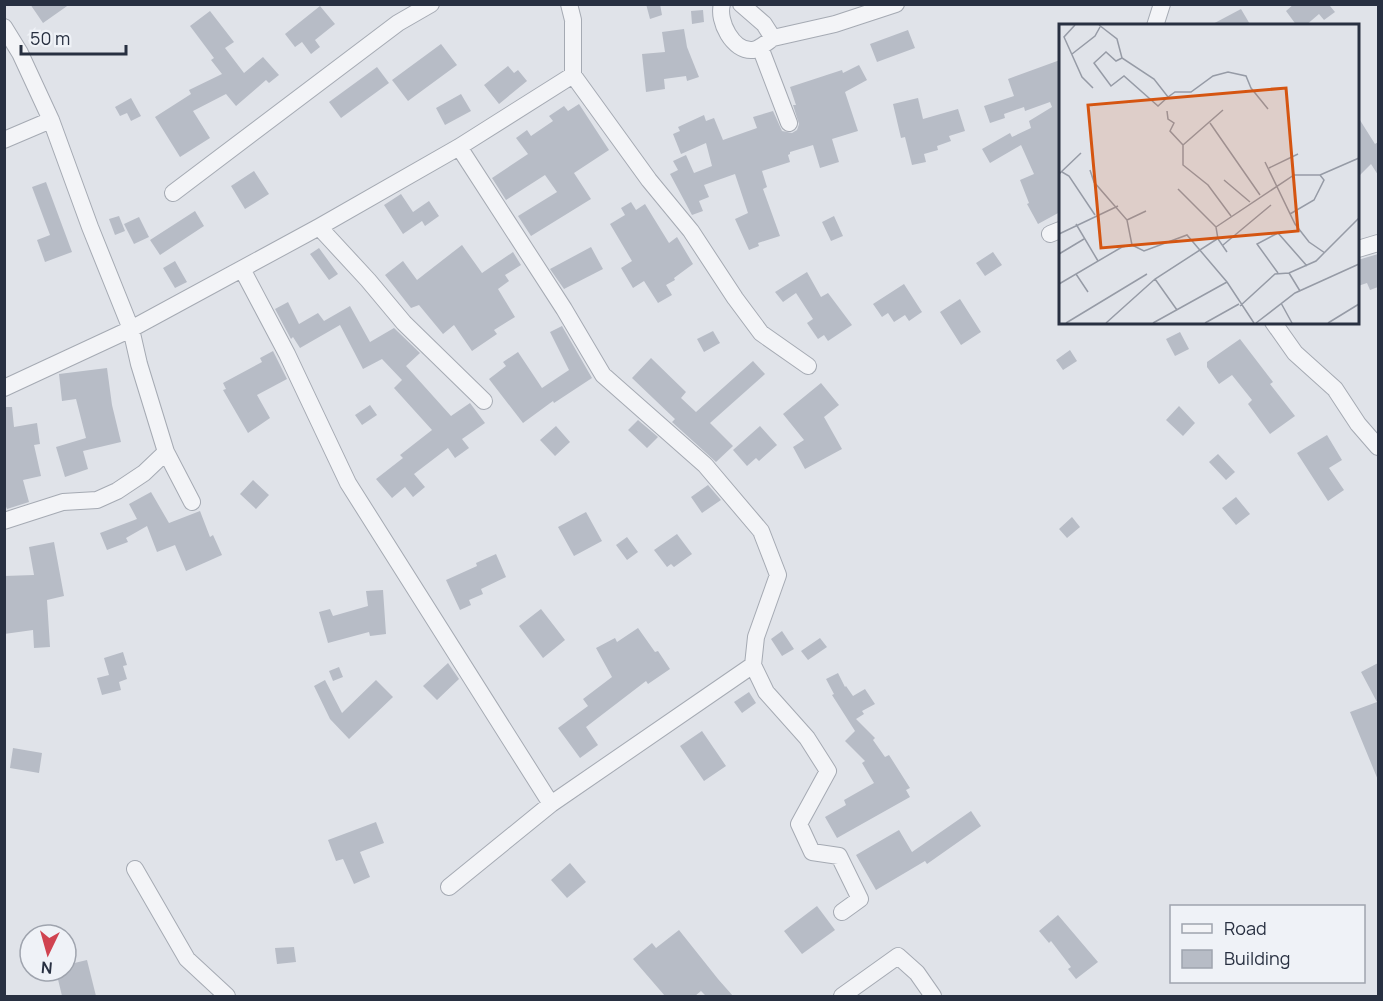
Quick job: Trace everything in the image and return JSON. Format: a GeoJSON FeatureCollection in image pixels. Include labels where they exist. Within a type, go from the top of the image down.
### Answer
{"type":"FeatureCollection","features":[{"type":"Feature","properties":{"kind":"street"},"geometry":{"type":"LineString","coordinates":[[173,193],[398,23],[431,4]]}},
{"type":"Feature","properties":{"kind":"street"},"geometry":{"type":"LineString","coordinates":[[569,4],[573,20],[573,75],[649,180],[691,231],[761,333],[808,366]]}},
{"type":"Feature","properties":{"kind":"street"},"geometry":{"type":"LineString","coordinates":[[722,4],[720,9],[725,27],[736,45],[753,50],[766,42],[835,24],[896,4]]}},
{"type":"Feature","properties":{"kind":"street"},"geometry":{"type":"LineString","coordinates":[[741,4],[764,24],[766,42],[789,123]]}},
{"type":"Feature","properties":{"kind":"street"},"geometry":{"type":"LineString","coordinates":[[1156,24],[1162,4]]}},
{"type":"Feature","properties":{"kind":"street"},"geometry":{"type":"LineString","coordinates":[[4,27],[20,52],[51,120],[90,227],[131,329],[139,364],[166,452],[192,502]]}},
{"type":"Feature","properties":{"kind":"street"},"geometry":{"type":"LineString","coordinates":[[4,388],[131,329],[319,227],[459,147],[573,75]]}},
{"type":"Feature","properties":{"kind":"street"},"geometry":{"type":"LineString","coordinates":[[4,140],[51,120]]}},
{"type":"Feature","properties":{"kind":"street"},"geometry":{"type":"LineString","coordinates":[[459,147],[564,309],[603,375],[705,465],[761,531],[778,575],[756,637],[753,665],[766,692],[807,738],[828,771],[799,824],[812,852],[839,856],[860,899],[842,912]]}},
{"type":"Feature","properties":{"kind":"street"},"geometry":{"type":"LineString","coordinates":[[319,227],[404,322],[484,401]]}},
{"type":"Feature","properties":{"kind":"street"},"geometry":{"type":"LineString","coordinates":[[1359,249],[1378,243]]}},
{"type":"Feature","properties":{"kind":"street"},"geometry":{"type":"LineString","coordinates":[[242,269],[287,354],[348,483],[551,804]]}},
{"type":"Feature","properties":{"kind":"street"},"geometry":{"type":"LineString","coordinates":[[1274,324],[1295,353],[1335,389],[1358,424],[1378,447]]}},
{"type":"Feature","properties":{"kind":"street"},"geometry":{"type":"LineString","coordinates":[[4,521],[63,502],[97,500],[117,491],[144,473],[166,452]]}},
{"type":"Feature","properties":{"kind":"street"},"geometry":{"type":"LineString","coordinates":[[449,886],[551,804],[753,665]]}},
{"type":"Feature","properties":{"kind":"street"},"geometry":{"type":"LineString","coordinates":[[135,869],[187,959],[227,996]]}},
{"type":"Feature","properties":{"kind":"street"},"geometry":{"type":"LineString","coordinates":[[842,996],[898,956],[917,973],[933,996]]}},
{"type":"Feature","properties":{"kind":"building"},"geometry":{"type":"Polygon","coordinates":[[[30,4],[70,4],[43,23],[30,4]]]}},
{"type":"Feature","properties":{"kind":"building"},"geometry":{"type":"Polygon","coordinates":[[[646,4],[660,4],[662,15],[650,19],[646,4]]]}},
{"type":"Feature","properties":{"kind":"building"},"geometry":{"type":"Polygon","coordinates":[[[1294,4],[1332,4],[1330,6],[1335,12],[1324,20],[1319,14],[1307,24],[1296,24],[1286,11],[1294,4]]]}},
{"type":"Feature","properties":{"kind":"building"},"geometry":{"type":"Polygon","coordinates":[[[320,6],[335,24],[315,40],[320,47],[311,54],[302,42],[295,47],[285,34],[320,6]]]}},
{"type":"Feature","properties":{"kind":"building"},"geometry":{"type":"Polygon","coordinates":[[[1241,9],[1250,24],[1213,24],[1241,9]]]}},
{"type":"Feature","properties":{"kind":"building"},"geometry":{"type":"Polygon","coordinates":[[[703,10],[704,22],[692,24],[691,11],[703,10]]]}},
{"type":"Feature","properties":{"kind":"building"},"geometry":{"type":"Polygon","coordinates":[[[210,11],[234,42],[225,48],[244,73],[263,57],[279,75],[269,83],[266,80],[236,106],[226,94],[193,111],[210,138],[180,157],[155,117],[191,94],[189,90],[222,74],[211,60],[214,58],[190,26],[210,11]]]}},
{"type":"Feature","properties":{"kind":"building"},"geometry":{"type":"Polygon","coordinates":[[[684,29],[687,47],[699,77],[687,81],[686,76],[664,79],[665,89],[646,92],[642,54],[665,52],[662,32],[684,29]]]}},
{"type":"Feature","properties":{"kind":"building"},"geometry":{"type":"Polygon","coordinates":[[[908,30],[915,48],[877,62],[870,44],[908,30]]]}},
{"type":"Feature","properties":{"kind":"building"},"geometry":{"type":"Polygon","coordinates":[[[441,44],[457,65],[408,101],[392,80],[441,44]]]}},
{"type":"Feature","properties":{"kind":"building"},"geometry":{"type":"Polygon","coordinates":[[[1059,60],[1059,213],[1038,224],[1027,204],[1029,203],[1020,180],[1034,174],[1021,145],[990,163],[982,149],[1010,133],[1012,137],[1031,128],[1029,121],[1052,107],[1050,102],[1025,111],[1024,107],[1004,114],[1005,118],[990,123],[984,106],[1014,96],[1008,79],[1059,60]]]}},
{"type":"Feature","properties":{"kind":"building"},"geometry":{"type":"Polygon","coordinates":[[[859,65],[867,80],[845,92],[858,131],[832,139],[839,162],[820,168],[813,145],[790,152],[788,155],[790,162],[762,171],[767,187],[763,189],[780,236],[758,243],[759,246],[749,250],[735,219],[748,213],[735,174],[704,185],[709,197],[699,201],[703,211],[692,215],[670,174],[678,170],[673,161],[686,155],[694,173],[712,166],[706,143],[681,154],[673,134],[680,131],[678,127],[704,115],[706,121],[714,118],[723,140],[757,128],[753,117],[773,111],[782,131],[792,133],[797,130],[799,124],[790,87],[842,70],[843,73],[859,65]]]}},
{"type":"Feature","properties":{"kind":"building"},"geometry":{"type":"Polygon","coordinates":[[[508,66],[514,73],[518,70],[527,81],[499,104],[484,85],[508,66]]]}},
{"type":"Feature","properties":{"kind":"building"},"geometry":{"type":"Polygon","coordinates":[[[377,67],[389,83],[341,118],[329,102],[377,67]]]}},
{"type":"Feature","properties":{"kind":"building"},"geometry":{"type":"Polygon","coordinates":[[[461,94],[471,111],[445,125],[436,108],[461,94]]]}},
{"type":"Feature","properties":{"kind":"building"},"geometry":{"type":"Polygon","coordinates":[[[131,98],[141,116],[131,121],[127,113],[120,116],[115,107],[131,98]]]}},
{"type":"Feature","properties":{"kind":"building"},"geometry":{"type":"Polygon","coordinates":[[[918,98],[923,119],[958,109],[965,131],[949,136],[951,141],[937,146],[938,150],[924,154],[926,162],[912,165],[905,137],[901,138],[893,104],[918,98]]]}},
{"type":"Feature","properties":{"kind":"building"},"geometry":{"type":"Polygon","coordinates":[[[579,104],[609,150],[574,173],[591,199],[531,236],[518,216],[557,192],[545,175],[506,200],[492,178],[528,154],[516,138],[527,130],[531,136],[553,121],[549,116],[564,106],[568,111],[579,104]]]}},
{"type":"Feature","properties":{"kind":"building"},"geometry":{"type":"Polygon","coordinates":[[[1359,119],[1375,144],[1378,142],[1378,175],[1371,164],[1359,176],[1359,119]]]}},
{"type":"Feature","properties":{"kind":"building"},"geometry":{"type":"Polygon","coordinates":[[[254,171],[269,194],[245,209],[231,186],[254,171]]]}},
{"type":"Feature","properties":{"kind":"building"},"geometry":{"type":"Polygon","coordinates":[[[46,182],[72,252],[45,262],[37,240],[50,235],[32,187],[46,182]]]}},
{"type":"Feature","properties":{"kind":"building"},"geometry":{"type":"Polygon","coordinates":[[[401,194],[413,212],[429,201],[439,216],[425,226],[422,221],[403,234],[384,205],[401,194]]]}},
{"type":"Feature","properties":{"kind":"building"},"geometry":{"type":"Polygon","coordinates":[[[631,202],[636,210],[645,204],[669,243],[677,237],[693,264],[666,285],[672,295],[658,303],[644,281],[633,288],[621,268],[632,261],[610,224],[625,215],[621,208],[631,202]]]}},
{"type":"Feature","properties":{"kind":"building"},"geometry":{"type":"Polygon","coordinates":[[[195,211],[204,226],[160,255],[150,240],[195,211]]]}},
{"type":"Feature","properties":{"kind":"building"},"geometry":{"type":"Polygon","coordinates":[[[119,216],[125,231],[115,235],[109,219],[119,216]]]}},
{"type":"Feature","properties":{"kind":"building"},"geometry":{"type":"Polygon","coordinates":[[[834,216],[843,236],[831,241],[822,222],[834,216]]]}},
{"type":"Feature","properties":{"kind":"building"},"geometry":{"type":"Polygon","coordinates":[[[139,217],[149,237],[134,244],[124,224],[139,217]]]}},
{"type":"Feature","properties":{"kind":"building"},"geometry":{"type":"Polygon","coordinates":[[[462,245],[482,273],[513,252],[521,265],[505,275],[509,281],[498,289],[515,317],[494,330],[497,334],[472,351],[454,325],[443,334],[419,305],[411,308],[385,275],[403,261],[417,280],[462,245]]]}},
{"type":"Feature","properties":{"kind":"building"},"geometry":{"type":"Polygon","coordinates":[[[591,247],[603,269],[564,289],[550,269],[591,247]]]}},
{"type":"Feature","properties":{"kind":"building"},"geometry":{"type":"Polygon","coordinates":[[[319,248],[338,274],[329,280],[310,254],[319,248]]]}},
{"type":"Feature","properties":{"kind":"building"},"geometry":{"type":"Polygon","coordinates":[[[993,252],[1002,265],[985,276],[976,263],[993,252]]]}},
{"type":"Feature","properties":{"kind":"building"},"geometry":{"type":"Polygon","coordinates":[[[1378,254],[1378,287],[1370,290],[1367,283],[1359,286],[1359,260],[1378,254]]]}},
{"type":"Feature","properties":{"kind":"building"},"geometry":{"type":"Polygon","coordinates":[[[175,261],[187,282],[175,288],[163,268],[175,261]]]}},
{"type":"Feature","properties":{"kind":"building"},"geometry":{"type":"Polygon","coordinates":[[[807,272],[821,297],[828,293],[852,325],[828,341],[824,335],[818,339],[807,323],[813,319],[796,293],[783,302],[775,292],[807,272]]]}},
{"type":"Feature","properties":{"kind":"building"},"geometry":{"type":"Polygon","coordinates":[[[904,284],[922,312],[909,321],[905,315],[894,322],[888,313],[882,317],[873,304],[904,284]]]}},
{"type":"Feature","properties":{"kind":"building"},"geometry":{"type":"Polygon","coordinates":[[[960,299],[981,332],[961,345],[940,312],[960,299]]]}},
{"type":"Feature","properties":{"kind":"building"},"geometry":{"type":"Polygon","coordinates":[[[288,302],[299,324],[318,313],[324,321],[350,306],[370,342],[394,328],[420,353],[406,366],[451,416],[470,403],[485,423],[462,439],[469,448],[455,458],[448,448],[414,474],[425,487],[413,497],[405,487],[392,498],[376,479],[403,458],[400,455],[432,430],[394,388],[402,380],[382,359],[363,369],[340,325],[300,348],[293,337],[291,339],[275,309],[288,302]]]}},
{"type":"Feature","properties":{"kind":"building"},"geometry":{"type":"Polygon","coordinates":[[[562,326],[592,378],[554,403],[553,401],[523,423],[489,379],[506,366],[503,362],[518,352],[542,388],[569,370],[550,332],[562,326]]]}},
{"type":"Feature","properties":{"kind":"building"},"geometry":{"type":"Polygon","coordinates":[[[713,331],[720,343],[704,352],[697,339],[713,331]]]}},
{"type":"Feature","properties":{"kind":"building"},"geometry":{"type":"Polygon","coordinates":[[[1180,332],[1189,349],[1175,356],[1166,339],[1180,332]]]}},
{"type":"Feature","properties":{"kind":"building"},"geometry":{"type":"Polygon","coordinates":[[[1240,339],[1273,382],[1270,384],[1295,416],[1270,434],[1248,404],[1252,400],[1232,375],[1219,384],[1207,367],[1207,362],[1240,339]]]}},
{"type":"Feature","properties":{"kind":"building"},"geometry":{"type":"Polygon","coordinates":[[[1070,350],[1077,361],[1063,370],[1056,360],[1070,350]]]}},
{"type":"Feature","properties":{"kind":"building"},"geometry":{"type":"Polygon","coordinates":[[[273,351],[287,379],[257,395],[270,418],[248,433],[223,390],[226,389],[223,383],[262,362],[260,358],[273,351]]]}},
{"type":"Feature","properties":{"kind":"building"},"geometry":{"type":"Polygon","coordinates":[[[651,358],[686,392],[681,398],[696,412],[753,361],[765,374],[710,423],[733,446],[716,462],[672,422],[675,419],[632,378],[651,358]]]}},
{"type":"Feature","properties":{"kind":"building"},"geometry":{"type":"Polygon","coordinates":[[[107,368],[112,405],[121,442],[83,451],[88,469],[65,477],[56,447],[86,438],[76,399],[62,401],[59,374],[107,368]]]}},
{"type":"Feature","properties":{"kind":"building"},"geometry":{"type":"Polygon","coordinates":[[[821,383],[839,405],[824,417],[842,449],[805,469],[793,447],[804,440],[783,414],[821,383]]]}},
{"type":"Feature","properties":{"kind":"building"},"geometry":{"type":"Polygon","coordinates":[[[370,405],[377,415],[362,425],[355,415],[370,405]]]}},
{"type":"Feature","properties":{"kind":"building"},"geometry":{"type":"Polygon","coordinates":[[[1179,406],[1195,423],[1183,436],[1166,420],[1179,406]]]}},
{"type":"Feature","properties":{"kind":"building"},"geometry":{"type":"Polygon","coordinates":[[[4,407],[12,407],[14,427],[37,423],[40,444],[34,445],[41,476],[23,480],[29,502],[7,509],[4,502],[4,407]]]}},
{"type":"Feature","properties":{"kind":"building"},"geometry":{"type":"Polygon","coordinates":[[[638,420],[658,437],[647,448],[628,430],[638,420]]]}},
{"type":"Feature","properties":{"kind":"building"},"geometry":{"type":"Polygon","coordinates":[[[556,426],[570,442],[555,456],[540,440],[556,426]]]}},
{"type":"Feature","properties":{"kind":"building"},"geometry":{"type":"Polygon","coordinates":[[[760,426],[777,445],[759,461],[756,458],[747,466],[733,450],[760,426]]]}},
{"type":"Feature","properties":{"kind":"building"},"geometry":{"type":"Polygon","coordinates":[[[1327,435],[1342,460],[1329,468],[1344,490],[1328,501],[1297,453],[1327,435]]]}},
{"type":"Feature","properties":{"kind":"building"},"geometry":{"type":"Polygon","coordinates":[[[1218,454],[1235,472],[1226,480],[1209,462],[1218,454]]]}},
{"type":"Feature","properties":{"kind":"building"},"geometry":{"type":"Polygon","coordinates":[[[253,480],[269,495],[256,509],[240,494],[253,480]]]}},
{"type":"Feature","properties":{"kind":"building"},"geometry":{"type":"Polygon","coordinates":[[[708,485],[721,500],[702,513],[691,497],[708,485]]]}},
{"type":"Feature","properties":{"kind":"building"},"geometry":{"type":"Polygon","coordinates":[[[151,492],[169,523],[200,511],[210,537],[213,535],[222,555],[186,571],[175,545],[157,552],[147,526],[126,538],[128,542],[107,550],[100,533],[137,519],[129,504],[151,492]]]}},
{"type":"Feature","properties":{"kind":"building"},"geometry":{"type":"Polygon","coordinates":[[[1236,497],[1250,514],[1236,525],[1222,508],[1236,497]]]}},
{"type":"Feature","properties":{"kind":"building"},"geometry":{"type":"Polygon","coordinates":[[[586,512],[602,541],[574,556],[558,527],[586,512]]]}},
{"type":"Feature","properties":{"kind":"building"},"geometry":{"type":"Polygon","coordinates":[[[1072,517],[1080,527],[1067,538],[1059,529],[1072,517]]]}},
{"type":"Feature","properties":{"kind":"building"},"geometry":{"type":"Polygon","coordinates":[[[677,534],[692,554],[674,567],[671,564],[667,567],[654,550],[677,534]]]}},
{"type":"Feature","properties":{"kind":"building"},"geometry":{"type":"Polygon","coordinates":[[[627,537],[638,552],[627,560],[616,545],[627,537]]]}},
{"type":"Feature","properties":{"kind":"building"},"geometry":{"type":"Polygon","coordinates":[[[54,542],[64,596],[47,600],[50,647],[34,648],[33,630],[4,634],[4,576],[34,575],[29,547],[54,542]]]}},
{"type":"Feature","properties":{"kind":"building"},"geometry":{"type":"Polygon","coordinates":[[[496,554],[506,577],[481,589],[483,594],[469,600],[471,605],[460,610],[446,580],[477,566],[476,563],[496,554]]]}},
{"type":"Feature","properties":{"kind":"building"},"geometry":{"type":"Polygon","coordinates":[[[383,590],[386,634],[370,636],[369,632],[328,643],[319,612],[330,609],[333,616],[368,606],[366,591],[383,590]]]}},
{"type":"Feature","properties":{"kind":"building"},"geometry":{"type":"Polygon","coordinates":[[[541,609],[565,640],[543,658],[519,626],[541,609]]]}},
{"type":"Feature","properties":{"kind":"building"},"geometry":{"type":"Polygon","coordinates":[[[638,628],[670,669],[648,684],[646,681],[586,727],[598,745],[580,758],[558,728],[588,706],[583,699],[612,677],[596,648],[615,638],[617,642],[638,628]]]}},
{"type":"Feature","properties":{"kind":"building"},"geometry":{"type":"Polygon","coordinates":[[[782,631],[794,649],[782,656],[771,639],[782,631]]]}},
{"type":"Feature","properties":{"kind":"building"},"geometry":{"type":"Polygon","coordinates":[[[820,638],[827,647],[808,660],[801,651],[820,638]]]}},
{"type":"Feature","properties":{"kind":"building"},"geometry":{"type":"Polygon","coordinates":[[[123,652],[127,665],[123,666],[127,679],[119,682],[121,690],[102,695],[97,678],[109,675],[104,658],[123,652]]]}},
{"type":"Feature","properties":{"kind":"building"},"geometry":{"type":"Polygon","coordinates":[[[448,663],[459,679],[437,700],[423,686],[448,663]]]}},
{"type":"Feature","properties":{"kind":"building"},"geometry":{"type":"Polygon","coordinates":[[[1378,663],[1378,780],[1350,712],[1377,702],[1361,672],[1378,663]]]}},
{"type":"Feature","properties":{"kind":"building"},"geometry":{"type":"Polygon","coordinates":[[[339,667],[343,677],[333,681],[329,671],[339,667]]]}},
{"type":"Feature","properties":{"kind":"building"},"geometry":{"type":"Polygon","coordinates":[[[838,673],[853,696],[865,689],[875,704],[862,711],[864,714],[856,719],[875,738],[873,740],[885,757],[889,755],[910,788],[906,790],[910,797],[837,838],[825,817],[846,805],[844,800],[874,783],[862,763],[865,761],[845,741],[855,731],[832,695],[834,694],[826,679],[838,673]]]}},
{"type":"Feature","properties":{"kind":"building"},"geometry":{"type":"Polygon","coordinates":[[[325,680],[342,713],[376,680],[393,697],[349,739],[330,719],[314,686],[325,680]]]}},
{"type":"Feature","properties":{"kind":"building"},"geometry":{"type":"Polygon","coordinates":[[[749,692],[756,703],[742,713],[734,702],[749,692]]]}},
{"type":"Feature","properties":{"kind":"building"},"geometry":{"type":"Polygon","coordinates":[[[702,731],[726,766],[704,781],[680,746],[702,731]]]}},
{"type":"Feature","properties":{"kind":"building"},"geometry":{"type":"Polygon","coordinates":[[[13,748],[42,753],[39,773],[10,768],[13,748]]]}},
{"type":"Feature","properties":{"kind":"building"},"geometry":{"type":"Polygon","coordinates":[[[971,811],[981,826],[927,864],[925,861],[876,890],[856,855],[899,830],[912,852],[971,811]]]}},
{"type":"Feature","properties":{"kind":"building"},"geometry":{"type":"Polygon","coordinates":[[[376,822],[384,843],[360,852],[370,877],[354,884],[343,859],[336,861],[328,840],[376,822]]]}},
{"type":"Feature","properties":{"kind":"building"},"geometry":{"type":"Polygon","coordinates":[[[570,863],[586,882],[567,898],[551,880],[570,863]]]}},
{"type":"Feature","properties":{"kind":"building"},"geometry":{"type":"Polygon","coordinates":[[[817,906],[835,930],[802,954],[784,931],[817,906]]]}},
{"type":"Feature","properties":{"kind":"building"},"geometry":{"type":"Polygon","coordinates":[[[1058,915],[1098,962],[1076,979],[1068,969],[1071,967],[1051,941],[1049,943],[1039,931],[1058,915]]]}},
{"type":"Feature","properties":{"kind":"building"},"geometry":{"type":"Polygon","coordinates":[[[679,930],[733,996],[706,996],[701,991],[695,996],[665,996],[633,959],[652,943],[656,948],[679,930]]]}},
{"type":"Feature","properties":{"kind":"building"},"geometry":{"type":"Polygon","coordinates":[[[294,947],[296,962],[277,964],[275,948],[294,947]]]}},
{"type":"Feature","properties":{"kind":"building"},"geometry":{"type":"Polygon","coordinates":[[[87,960],[96,996],[62,996],[59,983],[78,983],[78,962],[87,960]]]}}]}
